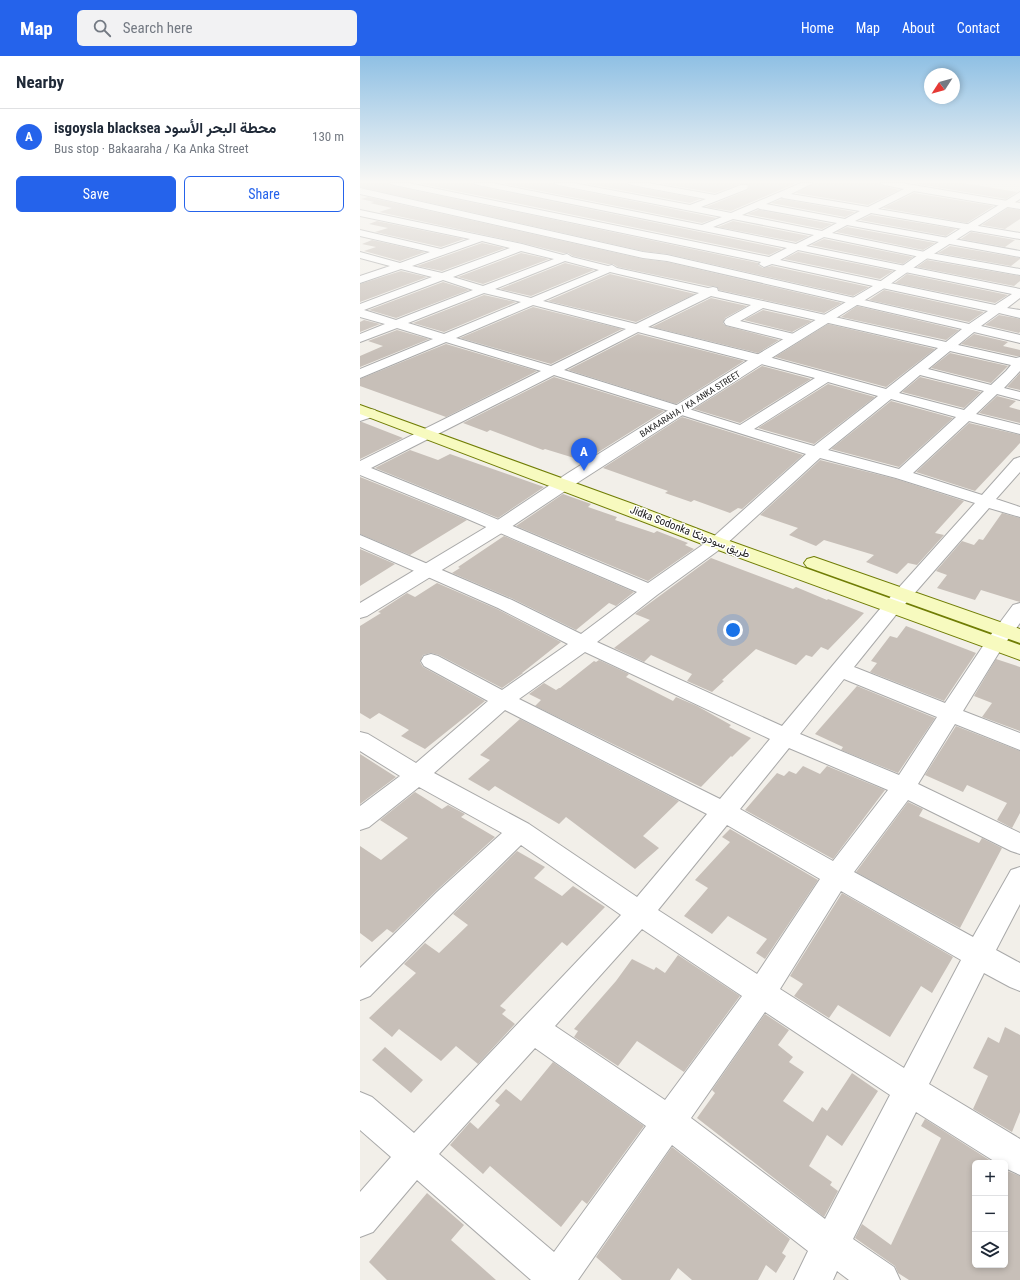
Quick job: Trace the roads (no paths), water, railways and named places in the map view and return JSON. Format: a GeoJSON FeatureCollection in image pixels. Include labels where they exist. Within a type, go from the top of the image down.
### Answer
{"type":"FeatureCollection","features":[{"type":"Feature","properties":{"kind":"main road","name":"Jidka Sodonka طريق سودونكا"},"geometry":{"type":"LineString","coordinates":[[363,410],[433,431],[568,480],[627,508],[722,538],[897,601],[1006,637],[1020,653]]}},
{"type":"Feature","properties":{"kind":"street"},"geometry":{"type":"LineString","coordinates":[[389,240],[443,252],[541,278]]}},
{"type":"Feature","properties":{"kind":"street"},"geometry":{"type":"LineString","coordinates":[[361,256],[410,240]]}},
{"type":"Feature","properties":{"kind":"street"},"geometry":{"type":"LineString","coordinates":[[360,282],[475,240]]}},
{"type":"Feature","properties":{"kind":"street"},"geometry":{"type":"LineString","coordinates":[[489,240],[1019,363],[1011,374],[902,475]]}},
{"type":"Feature","properties":{"kind":"street"},"geometry":{"type":"LineString","coordinates":[[360,308],[542,240]]}},
{"type":"Feature","properties":{"kind":"street"},"geometry":{"type":"LineString","coordinates":[[580,240],[643,255],[692,264],[1020,339]]}},
{"type":"Feature","properties":{"kind":"street"},"geometry":{"type":"LineString","coordinates":[[360,338],[443,307],[608,240]]}},
{"type":"Feature","properties":{"kind":"street"},"geometry":{"type":"LineString","coordinates":[[672,240],[1020,314]]}},
{"type":"Feature","properties":{"kind":"street"},"geometry":{"type":"LineString","coordinates":[[692,264],[744,240]]}},
{"type":"Feature","properties":{"kind":"street"},"geometry":{"type":"LineString","coordinates":[[764,240],[1020,292]]}},
{"type":"Feature","properties":{"kind":"street"},"geometry":{"type":"LineString","coordinates":[[360,468],[636,327],[741,276],[808,240]]}},
{"type":"Feature","properties":{"kind":"street"},"geometry":{"type":"LineString","coordinates":[[855,240],[925,255],[1020,272]]}},
{"type":"Feature","properties":{"kind":"street"},"geometry":{"type":"LineString","coordinates":[[943,240],[1020,254]]}},
{"type":"Feature","properties":{"kind":"street"},"geometry":{"type":"LineString","coordinates":[[889,332],[1016,240]]}},
{"type":"Feature","properties":{"kind":"street"},"geometry":{"type":"LineString","coordinates":[[360,374],[676,241]]}},
{"type":"Feature","properties":{"kind":"street","name":"BAKAARAHA / KA ANKA STREET"},"geometry":{"type":"LineString","coordinates":[[360,612],[499,527],[568,480],[760,359],[882,285],[947,241]]}},
{"type":"Feature","properties":{"kind":"street"},"geometry":{"type":"LineString","coordinates":[[361,256],[403,266],[485,290],[760,359],[824,378],[1020,430]]}},
{"type":"Feature","properties":{"kind":"street"},"geometry":{"type":"LineString","coordinates":[[555,281],[586,289]]}},
{"type":"Feature","properties":{"kind":"street"},"geometry":{"type":"LineString","coordinates":[[360,282],[458,311]]}},
{"type":"Feature","properties":{"kind":"street"},"geometry":{"type":"LineString","coordinates":[[360,820],[417,775],[503,700],[583,643],[650,590],[722,538],[817,452],[950,347],[971,328],[1020,292]]}},
{"type":"Feature","properties":{"kind":"street"},"geometry":{"type":"LineString","coordinates":[[761,304],[730,322],[794,338]]}},
{"type":"Feature","properties":{"kind":"street"},"geometry":{"type":"LineString","coordinates":[[360,313],[395,325],[551,370],[742,430],[902,475],[1020,512]]}},
{"type":"Feature","properties":{"kind":"street"},"geometry":{"type":"LineString","coordinates":[[473,315],[488,320]]}},
{"type":"Feature","properties":{"kind":"street"},"geometry":{"type":"LineString","coordinates":[[920,370],[1020,396]]}},
{"type":"Feature","properties":{"kind":"street"},"geometry":{"type":"LineString","coordinates":[[742,430],[824,378]]}},
{"type":"Feature","properties":{"kind":"street"},"geometry":{"type":"LineString","coordinates":[[360,1219],[416,1155],[640,913],[842,670],[897,601],[1018,467]]}},
{"type":"Feature","properties":{"kind":"street"},"geometry":{"type":"LineString","coordinates":[[360,468],[464,510],[499,527],[650,590]]}},
{"type":"Feature","properties":{"kind":"street"},"geometry":{"type":"LineString","coordinates":[[360,540],[426,571],[504,604],[583,643],[786,737],[904,787],[1020,844]]}},
{"type":"Feature","properties":{"kind":"street"},"geometry":{"type":"LineString","coordinates":[[360,1108],[558,1279],[762,992],[838,874],[904,787],[949,714],[1006,637],[1020,609]]}},
{"type":"Feature","properties":{"kind":"street"},"geometry":{"type":"LineString","coordinates":[[431,661],[503,700],[724,812],[838,874],[1020,978]]}},
{"type":"Feature","properties":{"kind":"street"},"geometry":{"type":"LineString","coordinates":[[842,670],[1020,742]]}},
{"type":"Feature","properties":{"kind":"street"},"geometry":{"type":"LineString","coordinates":[[360,740],[417,775],[520,831],[640,913],[910,1090],[1020,1158]]}},
{"type":"Feature","properties":{"kind":"street"},"geometry":{"type":"LineString","coordinates":[[360,987],[520,831]]}},
{"type":"Feature","properties":{"kind":"street"},"geometry":{"type":"LineString","coordinates":[[813,1280],[832,1246],[979,954],[1020,878]]}},
{"type":"Feature","properties":{"kind":"street"},"geometry":{"type":"LineString","coordinates":[[533,1030],[670,1122],[832,1246],[881,1280]]}},
{"type":"Feature","properties":{"kind":"place","name":"isgoysla blacksea محطة البحر الأسود"},"geometry":{"type":"Point","coordinates":[584,471]}}]}
